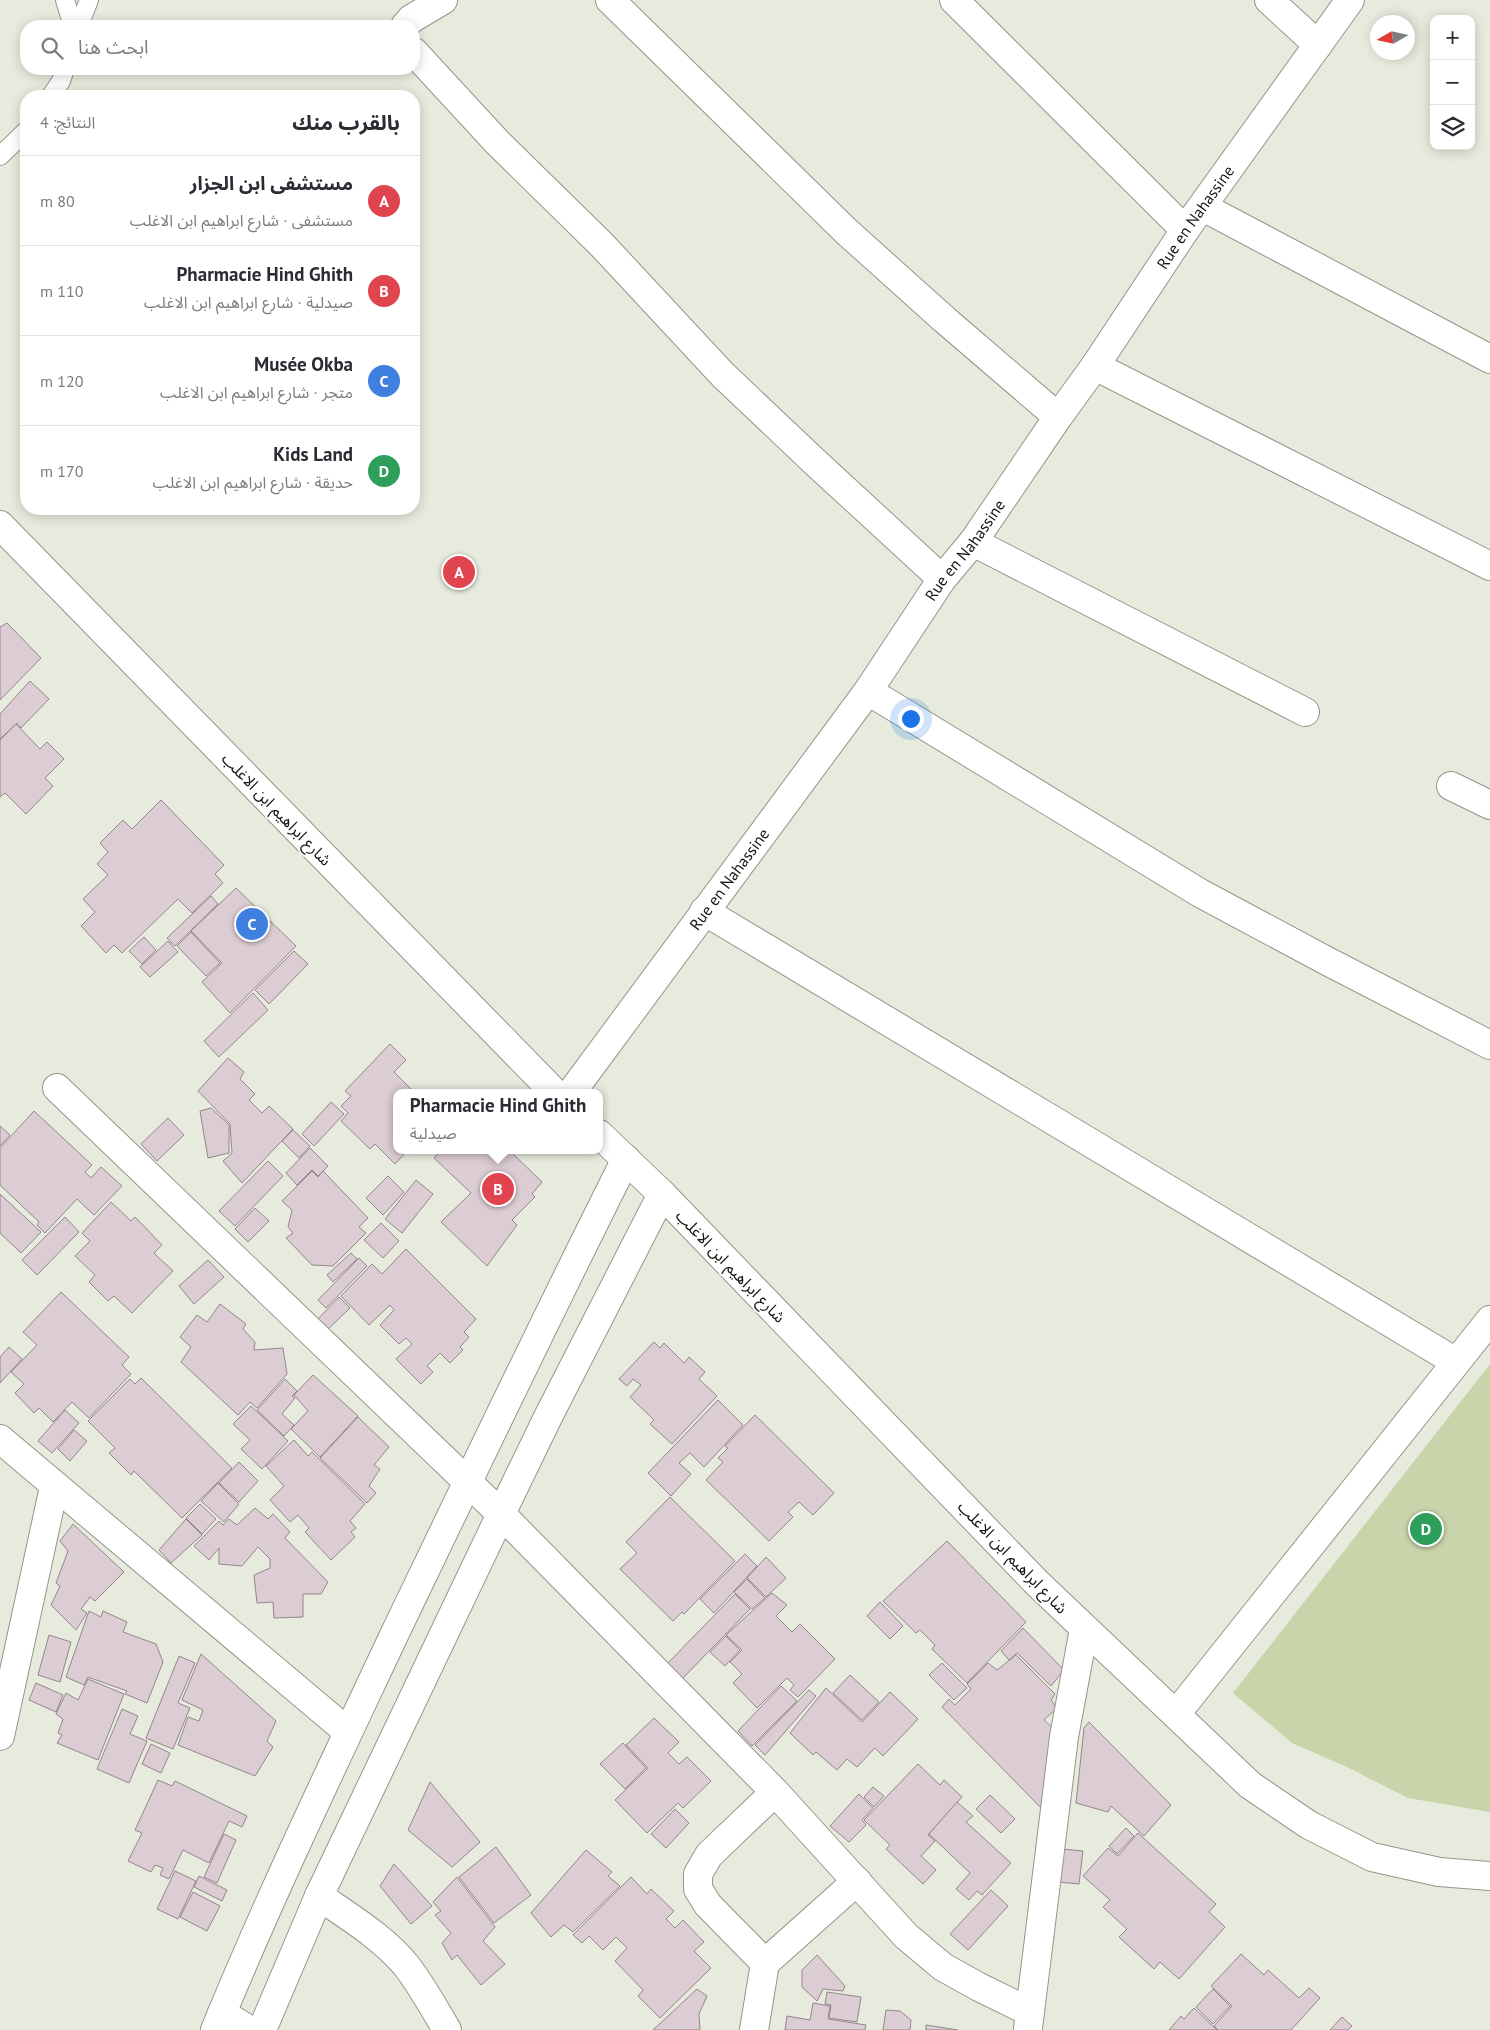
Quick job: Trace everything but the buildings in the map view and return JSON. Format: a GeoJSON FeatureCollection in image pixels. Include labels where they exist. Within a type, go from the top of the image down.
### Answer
{"type":"FeatureCollection","features":[{"type":"Feature","properties":{"kind":"street"},"geometry":{"type":"LineString","coordinates":[[410,20],[443,0]]}},
{"type":"Feature","properties":{"kind":"street"},"geometry":{"type":"LineString","coordinates":[[610,0],[847,232],[945,320],[1058,417]]}},
{"type":"Feature","properties":{"kind":"street"},"geometry":{"type":"LineString","coordinates":[[954,0],[1186,230]]}},
{"type":"Feature","properties":{"kind":"street"},"geometry":{"type":"LineString","coordinates":[[1269,0],[1318,45]]}},
{"type":"Feature","properties":{"kind":"street","name":"Rue en Nahassine"},"geometry":{"type":"LineString","coordinates":[[574,1089],[868,691],[942,579],[973,542],[1095,366],[1186,230],[1350,0]]}},
{"type":"Feature","properties":{"kind":"street"},"geometry":{"type":"LineString","coordinates":[[420,59],[497,142],[602,246],[723,375],[942,579]]}},
{"type":"Feature","properties":{"kind":"street"},"geometry":{"type":"LineString","coordinates":[[1203,207],[1490,360]]}},
{"type":"Feature","properties":{"kind":"street"},"geometry":{"type":"LineString","coordinates":[[1095,366],[1490,566]]}},
{"type":"Feature","properties":{"kind":"street","name":"شارع ابراهيم ابن الاغلب"},"geometry":{"type":"LineString","coordinates":[[0,525],[551,1089]]}},
{"type":"Feature","properties":{"kind":"street"},"geometry":{"type":"LineString","coordinates":[[973,542],[1306,712]]}},
{"type":"Feature","properties":{"kind":"street"},"geometry":{"type":"LineString","coordinates":[[868,691],[1200,893],[1327,962],[1490,1045]]}},
{"type":"Feature","properties":{"kind":"street"},"geometry":{"type":"LineString","coordinates":[[1451,786],[1490,805]]}},
{"type":"Feature","properties":{"kind":"street"},"geometry":{"type":"LineString","coordinates":[[704,911],[1456,1362]]}},
{"type":"Feature","properties":{"kind":"street"},"geometry":{"type":"LineString","coordinates":[[57,1088],[501,1514],[775,1792],[906,1936],[943,1967],[979,1987],[1029,2021],[1064,1737],[1084,1629]]}},
{"type":"Feature","properties":{"kind":"street","name":"شارع ابراهيم ابن الاغلب"},"geometry":{"type":"LineString","coordinates":[[603,1138],[662,1194],[1037,1583],[1250,1785],[1309,1826],[1372,1857],[1439,1872],[1490,1876]]}},
{"type":"Feature","properties":{"kind":"street"},"geometry":{"type":"LineString","coordinates":[[249,2030],[218,2021],[283,1871],[348,1732],[467,1482],[626,1159]]}},
{"type":"Feature","properties":{"kind":"street"},"geometry":{"type":"LineString","coordinates":[[262,2030],[319,1896],[501,1514],[548,1417],[662,1194]]}},
{"type":"Feature","properties":{"kind":"street"},"geometry":{"type":"LineString","coordinates":[[1176,1714],[1490,1320]]}},
{"type":"Feature","properties":{"kind":"street"},"geometry":{"type":"LineString","coordinates":[[0,1440],[348,1732]]}},
{"type":"Feature","properties":{"kind":"street"},"geometry":{"type":"LineString","coordinates":[[0,1736],[54,1487]]}},
{"type":"Feature","properties":{"kind":"street"},"geometry":{"type":"LineString","coordinates":[[764,1963],[708,1905],[698,1889],[698,1874],[709,1855],[775,1792]]}},
{"type":"Feature","properties":{"kind":"street"},"geometry":{"type":"LineString","coordinates":[[754,2030],[764,1963],[857,1881]]}},
{"type":"Feature","properties":{"kind":"street"},"geometry":{"type":"LineString","coordinates":[[319,1896],[368,1930],[404,1964],[433,2005],[447,2030]]}},
{"type":"Feature","properties":{"kind":"lane"},"geometry":{"type":"LineString","coordinates":[[65,0],[71,20]]}},
{"type":"Feature","properties":{"kind":"lane"},"geometry":{"type":"LineString","coordinates":[[82,20],[89,0]]}},
{"type":"Feature","properties":{"kind":"lane"},"geometry":{"type":"LineString","coordinates":[[55,90],[63,75]]}},
{"type":"Feature","properties":{"kind":"lane"},"geometry":{"type":"LineString","coordinates":[[0,156],[20,137]]}},
{"type":"Feature","properties":{"kind":"green space"},"geometry":{"type":"Polygon","coordinates":[[[1490,1364],[1490,1812],[1408,1798],[1349,1768],[1292,1743],[1233,1693],[1490,1364]]]}},
{"type":"Feature","properties":{"kind":"place","name":"مستشفى ابن الجزار"},"geometry":{"type":"Point","coordinates":[459,572]}},
{"type":"Feature","properties":{"kind":"place","name":"Musée Okba"},"geometry":{"type":"Point","coordinates":[252,924]}},
{"type":"Feature","properties":{"kind":"place","name":"Pharmacie Hind Ghith"},"geometry":{"type":"Point","coordinates":[498,1189]}},
{"type":"Feature","properties":{"kind":"place","name":"Kids Land"},"geometry":{"type":"Point","coordinates":[1426,1529]}}]}
